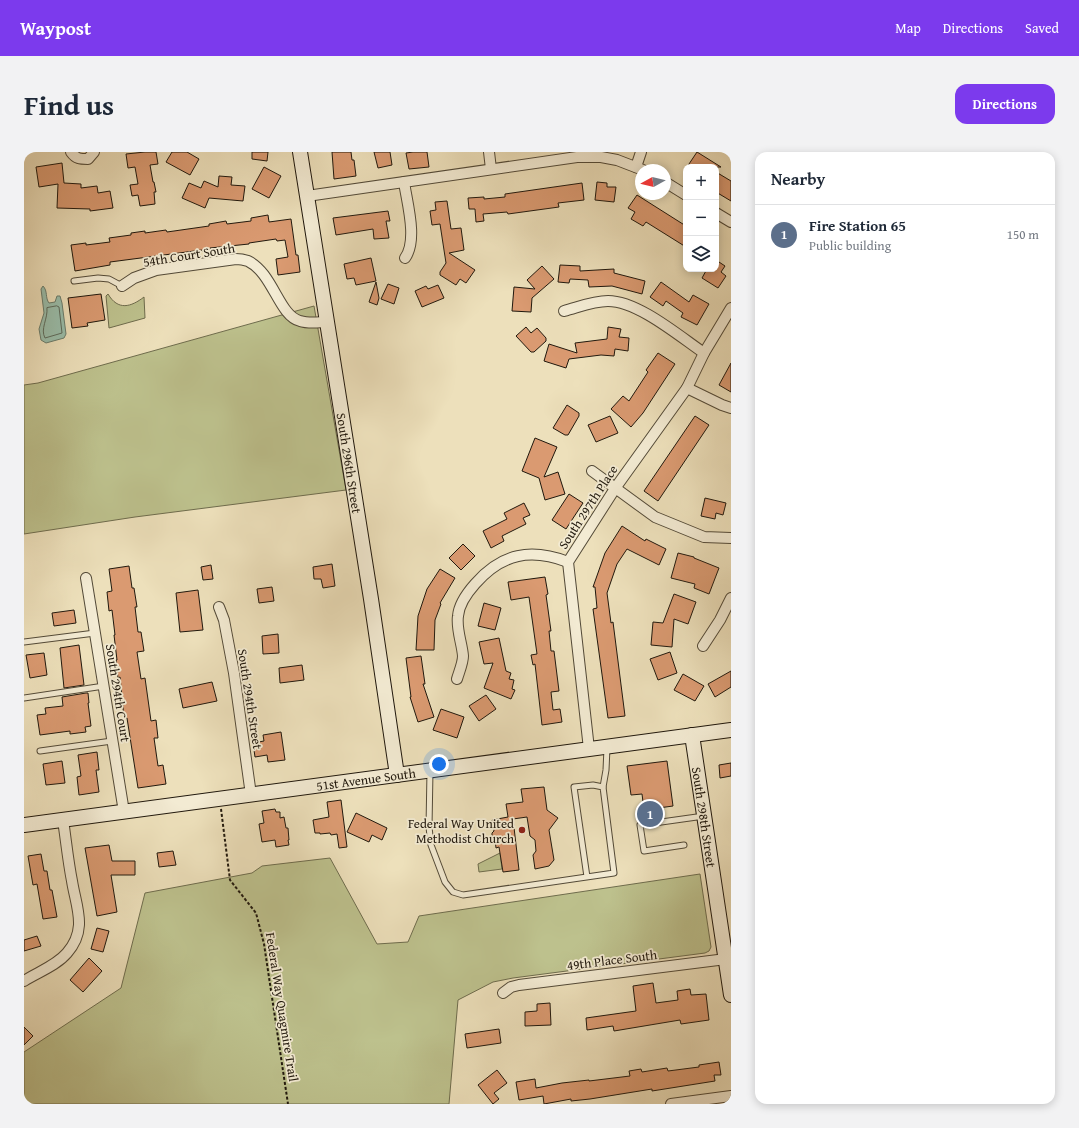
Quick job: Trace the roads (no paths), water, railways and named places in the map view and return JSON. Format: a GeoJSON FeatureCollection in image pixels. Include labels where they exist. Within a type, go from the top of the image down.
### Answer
{"type":"FeatureCollection","features":[{"type":"Feature","properties":{"kind":"street"},"geometry":{"type":"LineString","coordinates":[[71,152],[80,160],[88,159],[94,152]]}},
{"type":"Feature","properties":{"kind":"street","name":"South 296th Street"},"geometry":{"type":"LineString","coordinates":[[300,152],[373,610],[397,775]]}},
{"type":"Feature","properties":{"kind":"street"},"geometry":{"type":"LineString","coordinates":[[489,152],[491,169]]}},
{"type":"Feature","properties":{"kind":"street"},"geometry":{"type":"LineString","coordinates":[[640,164],[641,152]]}},
{"type":"Feature","properties":{"kind":"street"},"geometry":{"type":"LineString","coordinates":[[307,196],[558,159],[600,157],[617,160],[635,167]]}},
{"type":"Feature","properties":{"kind":"street"},"geometry":{"type":"LineString","coordinates":[[404,182],[412,237],[410,250],[405,258]]}},
{"type":"Feature","properties":{"kind":"street"},"geometry":{"type":"LineString","coordinates":[[671,186],[683,193]]}},
{"type":"Feature","properties":{"kind":"street"},"geometry":{"type":"LineString","coordinates":[[719,215],[731,222]]}},
{"type":"Feature","properties":{"kind":"street","name":"54th Court South"},"geometry":{"type":"LineString","coordinates":[[122,286],[134,278],[156,270],[236,259],[247,261],[257,267],[265,276],[290,316],[299,321],[310,323],[328,322]]}},
{"type":"Feature","properties":{"kind":"street"},"geometry":{"type":"LineString","coordinates":[[564,311],[592,302],[609,301],[623,303],[636,307],[648,314],[704,353]]}},
{"type":"Feature","properties":{"kind":"street","name":"South 297th Place"},"geometry":{"type":"LineString","coordinates":[[589,749],[568,562],[616,487],[687,388],[704,353],[731,308]]}},
{"type":"Feature","properties":{"kind":"street"},"geometry":{"type":"LineString","coordinates":[[687,388],[731,408]]}},
{"type":"Feature","properties":{"kind":"street"},"geometry":{"type":"LineString","coordinates":[[592,471],[616,487],[655,517],[704,536],[731,538]]}},
{"type":"Feature","properties":{"kind":"street"},"geometry":{"type":"LineString","coordinates":[[456,679],[463,657],[458,616],[466,596],[478,581],[493,567],[516,556],[545,555],[568,562]]}},
{"type":"Feature","properties":{"kind":"street","name":"South 294th Court"},"geometry":{"type":"LineString","coordinates":[[86,578],[124,812]]}},
{"type":"Feature","properties":{"kind":"street"},"geometry":{"type":"LineString","coordinates":[[704,646],[731,598]]}},
{"type":"Feature","properties":{"kind":"street","name":"South 294th Street"},"geometry":{"type":"LineString","coordinates":[[219,607],[224,620],[234,673],[251,795]]}},
{"type":"Feature","properties":{"kind":"street","name":"51st Avenue South"},"geometry":{"type":"LineString","coordinates":[[24,825],[220,800],[430,770],[731,730]]}},
{"type":"Feature","properties":{"kind":"street","name":"South 298th Street"},"geometry":{"type":"LineString","coordinates":[[692,735],[728,966],[731,995]]}},
{"type":"Feature","properties":{"kind":"street"},"geometry":{"type":"LineString","coordinates":[[24,982],[60,960],[67,954],[77,939],[80,917],[72,881],[63,820]]}},
{"type":"Feature","properties":{"kind":"street","name":"49th Place South"},"geometry":{"type":"LineString","coordinates":[[503,994],[511,987],[519,985],[728,966]]}},
{"type":"Feature","properties":{"kind":"street"},"geometry":{"type":"LineString","coordinates":[[671,1104],[731,1096]]}},
{"type":"Feature","properties":{"kind":"lane"},"geometry":{"type":"LineString","coordinates":[[74,281],[98,278],[109,279],[122,286]]}},
{"type":"Feature","properties":{"kind":"lane"},"geometry":{"type":"LineString","coordinates":[[24,642],[95,633]]}},
{"type":"Feature","properties":{"kind":"lane"},"geometry":{"type":"LineString","coordinates":[[24,698],[104,686]]}},
{"type":"Feature","properties":{"kind":"lane"},"geometry":{"type":"LineString","coordinates":[[40,751],[112,741]]}},
{"type":"Feature","properties":{"kind":"lane"},"geometry":{"type":"LineString","coordinates":[[430,770],[429,836],[445,882],[453,892],[463,895],[614,873],[603,787],[606,770],[607,747]]}},
{"type":"Feature","properties":{"kind":"lane"},"geometry":{"type":"LineString","coordinates":[[587,877],[574,787],[594,785],[603,787]]}},
{"type":"Feature","properties":{"kind":"lane"},"geometry":{"type":"LineString","coordinates":[[684,845],[644,851],[640,825],[705,816]]}},
{"type":"Feature","properties":{"kind":"water"},"geometry":{"type":"Polygon","coordinates":[[[43,286],[49,303],[55,302],[57,296],[60,296],[66,334],[64,338],[46,343],[41,340],[39,329],[44,313],[41,289],[43,286]]]}},
{"type":"Feature","properties":{"kind":"place","name":"Fire Station 65"},"geometry":{"type":"Point","coordinates":[650,814]}},
{"type":"Feature","properties":{"kind":"place","name":"Federal Way United Methodist Church"},"geometry":{"type":"Point","coordinates":[522,830]}}]}
